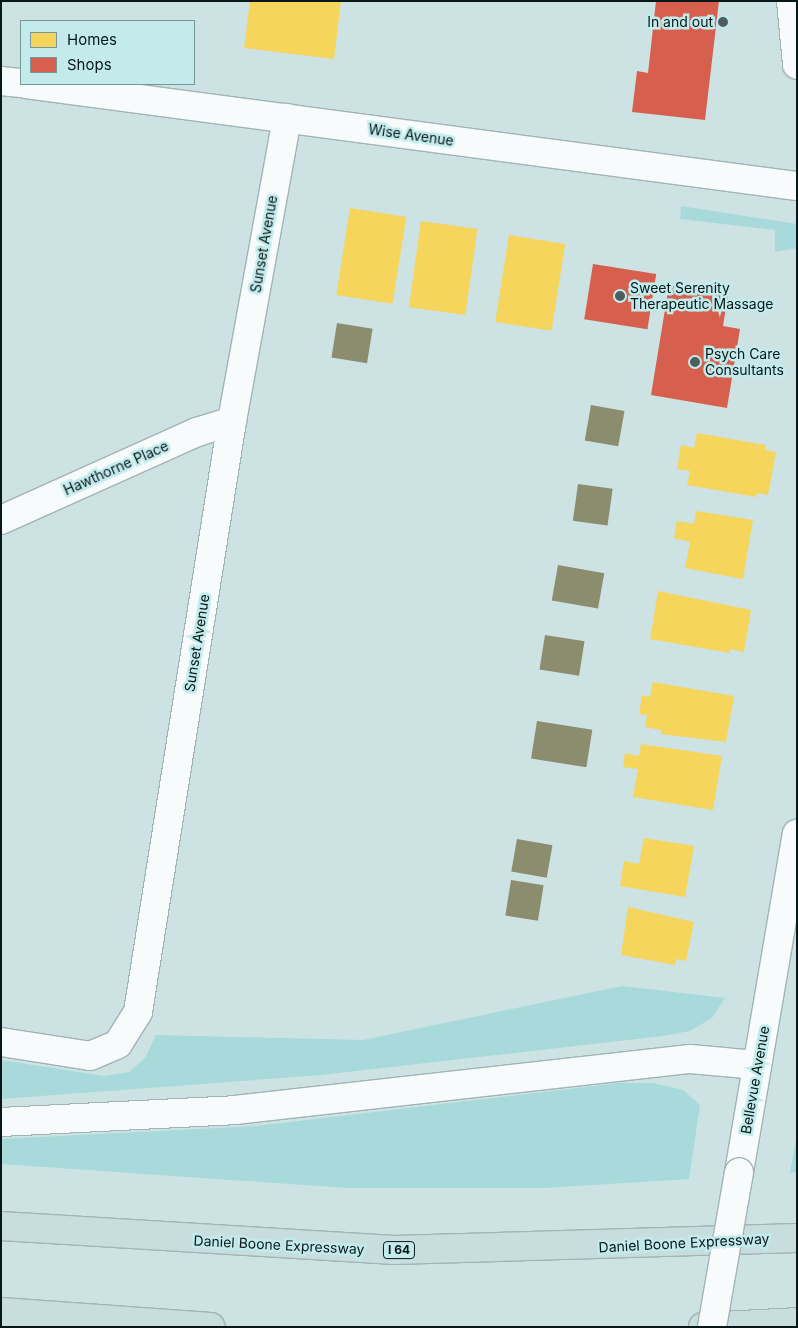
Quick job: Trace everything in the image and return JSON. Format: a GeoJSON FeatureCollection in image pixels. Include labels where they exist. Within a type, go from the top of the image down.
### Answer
{"type":"FeatureCollection","features":[{"type":"Feature","properties":{"kind":"highway","name":"Daniel Boone Expressway"},"geometry":{"type":"LineString","coordinates":[[1,1226],[394,1250],[797,1238]]}},
{"type":"Feature","properties":{"kind":"highway"},"geometry":{"type":"LineString","coordinates":[[1,1312],[210,1327]]}},
{"type":"Feature","properties":{"kind":"highway"},"geometry":{"type":"LineString","coordinates":[[703,1327],[797,1322]]}},
{"type":"Feature","properties":{"kind":"street"},"geometry":{"type":"LineString","coordinates":[[791,1],[797,65]]}},
{"type":"Feature","properties":{"kind":"street"},"geometry":{"type":"LineString","coordinates":[[1,80],[20,83]]}},
{"type":"Feature","properties":{"kind":"street","name":"Wise Avenue"},"geometry":{"type":"LineString","coordinates":[[34,85],[797,186]]}},
{"type":"Feature","properties":{"kind":"street","name":"Sunset Avenue"},"geometry":{"type":"LineString","coordinates":[[1,1042],[90,1056],[118,1044],[136,1020],[232,421],[287,118]]}},
{"type":"Feature","properties":{"kind":"street","name":"Hawthorne Place"},"geometry":{"type":"LineString","coordinates":[[1,520],[197,432],[232,421]]}},
{"type":"Feature","properties":{"kind":"street","name":"Bellevue Avenue"},"geometry":{"type":"LineString","coordinates":[[712,1327],[797,834]]}},
{"type":"Feature","properties":{"kind":"street"},"geometry":{"type":"LineString","coordinates":[[1,1122],[235,1110],[690,1059],[757,1065]]}},
{"type":"Feature","properties":{"kind":"shaded area"},"geometry":{"type":"Polygon","coordinates":[[[681,206],[797,224],[797,248],[775,252],[775,230],[680,219],[681,206]]]}},
{"type":"Feature","properties":{"kind":"shaded area"},"geometry":{"type":"Polygon","coordinates":[[[622,986],[725,998],[712,1018],[690,1031],[663,1036],[321,1075],[1,1099],[1,1060],[104,1076],[129,1072],[145,1058],[156,1035],[363,1040],[622,986]]]}},
{"type":"Feature","properties":{"kind":"shaded area"},"geometry":{"type":"Polygon","coordinates":[[[619,1083],[653,1083],[683,1090],[700,1105],[689,1179],[544,1188],[347,1188],[1,1164],[1,1139],[256,1126],[619,1083]]]}},
{"type":"Feature","properties":{"kind":"shaded area"},"geometry":{"type":"Polygon","coordinates":[[[797,1134],[797,1172],[790,1173],[797,1134]]]}},
{"type":"Feature","properties":{"kind":"building: Homes"},"geometry":{"type":"Polygon","coordinates":[[[250,1],[341,1],[334,59],[244,48],[250,1]]]}},
{"type":"Feature","properties":{"kind":"building: Homes"},"geometry":{"type":"Polygon","coordinates":[[[350,208],[406,217],[393,304],[336,295],[350,208]]]}},
{"type":"Feature","properties":{"kind":"building: Homes"},"geometry":{"type":"Polygon","coordinates":[[[421,221],[477,229],[465,315],[409,307],[421,221]]]}},
{"type":"Feature","properties":{"kind":"building: Homes"},"geometry":{"type":"Polygon","coordinates":[[[509,235],[565,244],[552,331],[495,322],[509,235]]]}},
{"type":"Feature","properties":{"kind":"building: Homes"},"geometry":{"type":"Polygon","coordinates":[[[697,433],[765,445],[765,450],[776,452],[768,495],[757,493],[756,497],[687,485],[690,471],[677,469],[681,445],[694,448],[697,433]]]}},
{"type":"Feature","properties":{"kind":"building: Homes"},"geometry":{"type":"Polygon","coordinates":[[[696,511],[753,520],[743,579],[685,568],[690,542],[674,538],[677,521],[694,524],[696,511]]]}},
{"type":"Feature","properties":{"kind":"building: Homes"},"geometry":{"type":"Polygon","coordinates":[[[658,591],[751,610],[744,652],[730,649],[730,653],[650,639],[658,591]]]}},
{"type":"Feature","properties":{"kind":"building: Homes"},"geometry":{"type":"Polygon","coordinates":[[[653,682],[734,696],[726,742],[661,734],[661,730],[645,727],[647,715],[639,714],[642,695],[650,697],[653,682]]]}},
{"type":"Feature","properties":{"kind":"building: Homes"},"geometry":{"type":"Polygon","coordinates":[[[641,744],[722,756],[713,810],[633,797],[638,769],[623,767],[625,753],[639,756],[641,744]]]}},
{"type":"Feature","properties":{"kind":"building: Homes"},"geometry":{"type":"Polygon","coordinates":[[[644,838],[694,846],[685,897],[620,886],[624,861],[639,864],[644,838]]]}},
{"type":"Feature","properties":{"kind":"building: Homes"},"geometry":{"type":"Polygon","coordinates":[[[628,907],[694,922],[686,961],[676,959],[675,965],[621,955],[628,907]]]}},
{"type":"Feature","properties":{"kind":"building: Shops"},"geometry":{"type":"Polygon","coordinates":[[[656,1],[719,1],[705,120],[632,112],[637,71],[648,73],[656,1]]]}},
{"type":"Feature","properties":{"kind":"building: Shops","name":"Sweet Serenity Therapeutic Massage"},"geometry":{"type":"Polygon","coordinates":[[[593,264],[656,274],[647,329],[584,319],[593,264]]]}},
{"type":"Feature","properties":{"kind":"building: Shops","name":"Psych Care Consultants"},"geometry":{"type":"Polygon","coordinates":[[[669,285],[728,295],[723,326],[740,329],[727,408],[651,395],[669,285]]]}},
{"type":"Feature","properties":{"kind":"building: Industry"},"geometry":{"type":"Polygon","coordinates":[[[337,323],[373,329],[367,363],[332,358],[337,323]]]}},
{"type":"Feature","properties":{"kind":"building: Industry"},"geometry":{"type":"Polygon","coordinates":[[[591,405],[624,411],[618,446],[585,440],[591,405]]]}},
{"type":"Feature","properties":{"kind":"building: Industry"},"geometry":{"type":"Polygon","coordinates":[[[578,484],[613,489],[608,526],[573,521],[578,484]]]}},
{"type":"Feature","properties":{"kind":"building: Industry"},"geometry":{"type":"Polygon","coordinates":[[[558,565],[604,573],[598,609],[552,600],[558,565]]]}},
{"type":"Feature","properties":{"kind":"building: Industry"},"geometry":{"type":"Polygon","coordinates":[[[545,635],[585,641],[579,676],[540,670],[545,635]]]}},
{"type":"Feature","properties":{"kind":"building: Industry"},"geometry":{"type":"Polygon","coordinates":[[[537,721],[592,730],[586,767],[531,759],[537,721]]]}},
{"type":"Feature","properties":{"kind":"building: Industry"},"geometry":{"type":"Polygon","coordinates":[[[517,839],[552,845],[547,878],[511,871],[517,839]]]}},
{"type":"Feature","properties":{"kind":"building: Industry"},"geometry":{"type":"Polygon","coordinates":[[[511,880],[544,885],[538,921],[505,916],[511,880]]]}},
{"type":"Feature","properties":{"kind":"place","name":"In and out"},"geometry":{"type":"Point","coordinates":[723,22]}},
{"type":"Feature","properties":{"kind":"place","name":"Sweet Serenity Therapeutic Massage"},"geometry":{"type":"Point","coordinates":[620,296]}},
{"type":"Feature","properties":{"kind":"place","name":"Psych Care Consultants"},"geometry":{"type":"Point","coordinates":[695,362]}}]}
